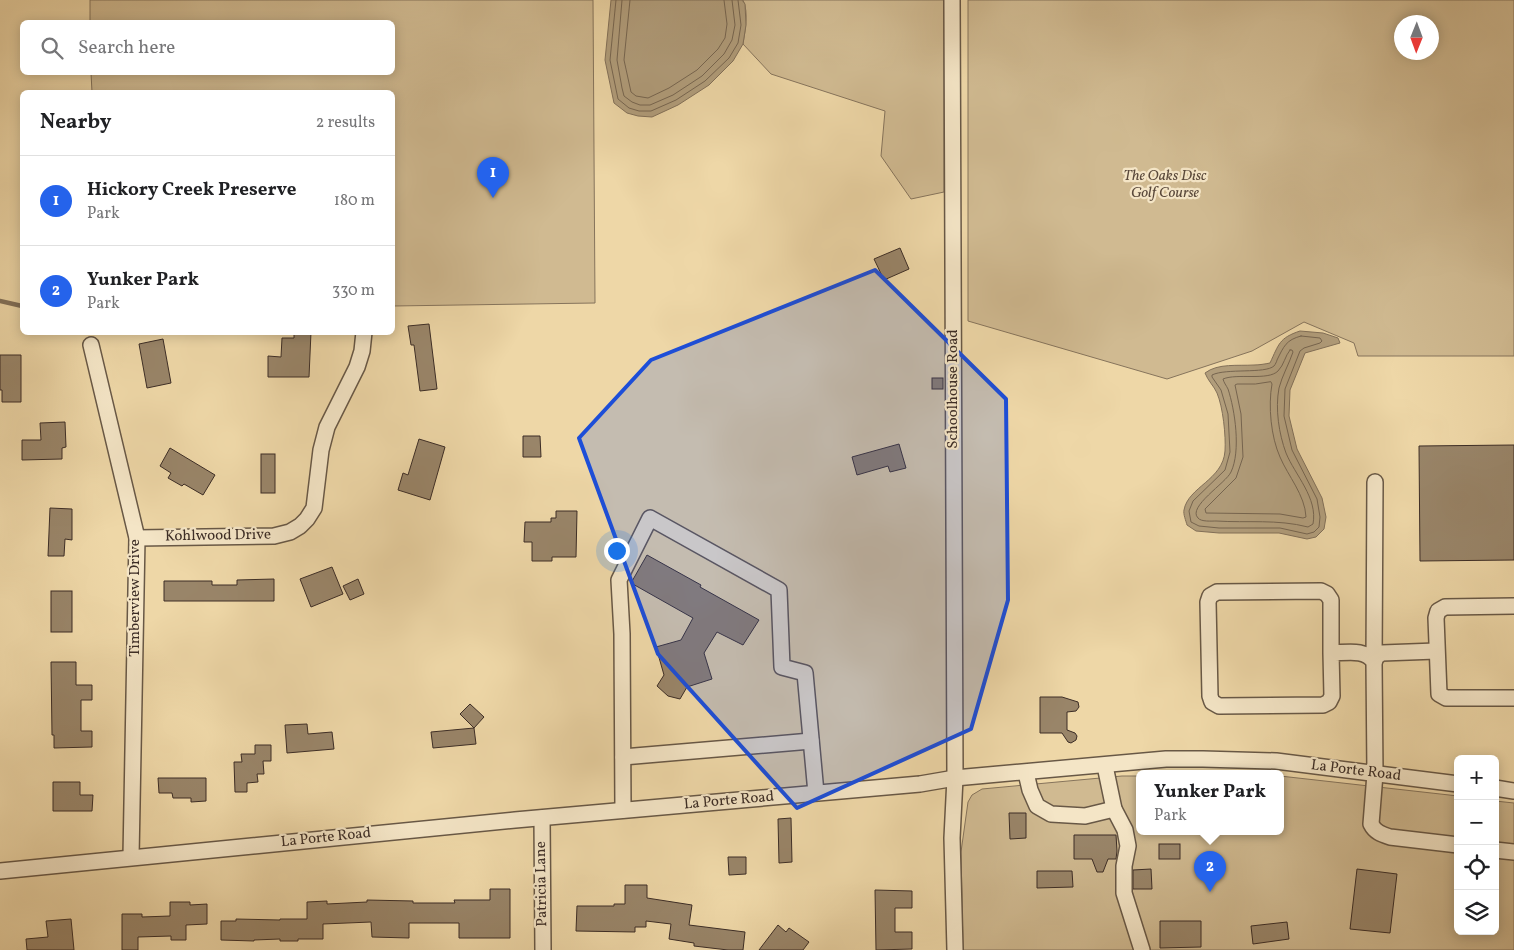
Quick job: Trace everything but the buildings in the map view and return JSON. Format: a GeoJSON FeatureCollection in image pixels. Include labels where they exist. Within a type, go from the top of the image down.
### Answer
{"type":"FeatureCollection","features":[{"type":"Feature","properties":{"kind":"street","name":"Schoolhouse Road"},"geometry":{"type":"LineString","coordinates":[[952,0],[955,778],[952,838],[955,950]]}},
{"type":"Feature","properties":{"kind":"street","name":"Kohlwood Drive"},"geometry":{"type":"LineString","coordinates":[[136,538],[274,536],[290,532],[300,526],[314,508],[321,450],[327,427],[357,367],[362,351],[364,335]]}},
{"type":"Feature","properties":{"kind":"street","name":"Timberview Drive"},"geometry":{"type":"LineString","coordinates":[[91,345],[136,538],[131,857]]}},
{"type":"Feature","properties":{"kind":"street"},"geometry":{"type":"LineString","coordinates":[[1375,482],[1375,774],[1371,824],[1374,830],[1390,837],[1454,845]]}},
{"type":"Feature","properties":{"kind":"street"},"geometry":{"type":"LineString","coordinates":[[623,810],[622,634],[619,580],[650,518],[779,590],[782,668],[805,673],[816,793]]}},
{"type":"Feature","properties":{"kind":"street"},"geometry":{"type":"LineString","coordinates":[[1321,591],[1327,594],[1331,600],[1331,653],[1332,696],[1329,702],[1324,705],[1219,706],[1212,702],[1210,696],[1208,602],[1210,596],[1217,592],[1321,591]]}},
{"type":"Feature","properties":{"kind":"street"},"geometry":{"type":"LineString","coordinates":[[1514,606],[1445,606],[1438,611],[1436,618],[1439,694],[1446,698],[1514,698]]}},
{"type":"Feature","properties":{"kind":"street"},"geometry":{"type":"LineString","coordinates":[[1374,662],[1382,653],[1436,651]]}},
{"type":"Feature","properties":{"kind":"street"},"geometry":{"type":"LineString","coordinates":[[1331,653],[1363,653],[1370,656],[1374,662]]}},
{"type":"Feature","properties":{"kind":"street"},"geometry":{"type":"LineString","coordinates":[[623,757],[811,740]]}},
{"type":"Feature","properties":{"kind":"street","name":"La Porte Road"},"geometry":{"type":"LineString","coordinates":[[0,870],[623,810],[920,784],[955,778],[1166,760],[1237,759],[1276,761],[1454,784]]}},
{"type":"Feature","properties":{"kind":"street"},"geometry":{"type":"LineString","coordinates":[[1105,766],[1114,809],[1125,830],[1128,846],[1124,866],[1124,893],[1142,950]]}},
{"type":"Feature","properties":{"kind":"street"},"geometry":{"type":"LineString","coordinates":[[1026,773],[1030,790],[1037,806],[1051,814],[1084,816],[1114,809]]}},
{"type":"Feature","properties":{"kind":"street"},"geometry":{"type":"LineString","coordinates":[[1499,789],[1514,791]]}},
{"type":"Feature","properties":{"kind":"street","name":"Patricia Lane"},"geometry":{"type":"LineString","coordinates":[[542,818],[543,950]]}},
{"type":"Feature","properties":{"kind":"street"},"geometry":{"type":"LineString","coordinates":[[1499,850],[1514,852]]}},
{"type":"Feature","properties":{"kind":"highlighted area"},"geometry":{"type":"Polygon","coordinates":[[[875,270],[1006,399],[1008,600],[971,729],[797,808],[658,654],[579,438],[651,360],[875,270]]]}},
{"type":"Feature","properties":{"kind":"green space"},"geometry":{"type":"Polygon","coordinates":[[[90,0],[593,0],[595,303],[395,306],[395,90],[92,90],[91,75],[395,75],[395,20],[90,20],[90,0]]]}},
{"type":"Feature","properties":{"kind":"green space"},"geometry":{"type":"Polygon","coordinates":[[[743,0],[944,0],[944,192],[911,199],[881,156],[885,111],[771,74],[743,44],[746,16],[743,0]]]}},
{"type":"Feature","properties":{"kind":"green space","name":"The Oaks Disc Golf Course"},"geometry":{"type":"Polygon","coordinates":[[[968,0],[1514,0],[1514,356],[1358,356],[1354,343],[1304,322],[1252,351],[1167,379],[968,321],[968,0]]]}},
{"type":"Feature","properties":{"kind":"green space"},"geometry":{"type":"Polygon","coordinates":[[[1136,776],[1136,835],[1284,835],[1284,776],[1454,796],[1454,935],[1499,935],[1499,801],[1514,803],[1514,950],[963,950],[961,852],[968,802],[972,795],[982,789],[1136,776]]]}},
{"type":"Feature","properties":{"kind":"water"},"geometry":{"type":"Polygon","coordinates":[[[611,0],[742,0],[745,4],[746,25],[743,44],[733,61],[709,85],[678,105],[652,117],[627,113],[614,103],[605,60],[611,0]]]}},
{"type":"Feature","properties":{"kind":"water"},"geometry":{"type":"Polygon","coordinates":[[[1300,331],[1323,333],[1338,338],[1340,343],[1305,353],[1290,390],[1289,416],[1297,449],[1322,498],[1326,517],[1324,529],[1316,537],[1307,539],[1279,533],[1196,531],[1187,525],[1184,512],[1187,502],[1218,469],[1223,461],[1225,451],[1221,406],[1217,393],[1205,373],[1222,366],[1270,363],[1280,342],[1300,331]]]}},
{"type":"Feature","properties":{"kind":"waterway"},"geometry":{"type":"LineString","coordinates":[[0,301],[20,306]]}},
{"type":"Feature","properties":{"kind":"place","name":"Hickory Creek Preserve"},"geometry":{"type":"Point","coordinates":[493,198]}},
{"type":"Feature","properties":{"kind":"place","name":"Yunker Park"},"geometry":{"type":"Point","coordinates":[1210,892]}}]}
